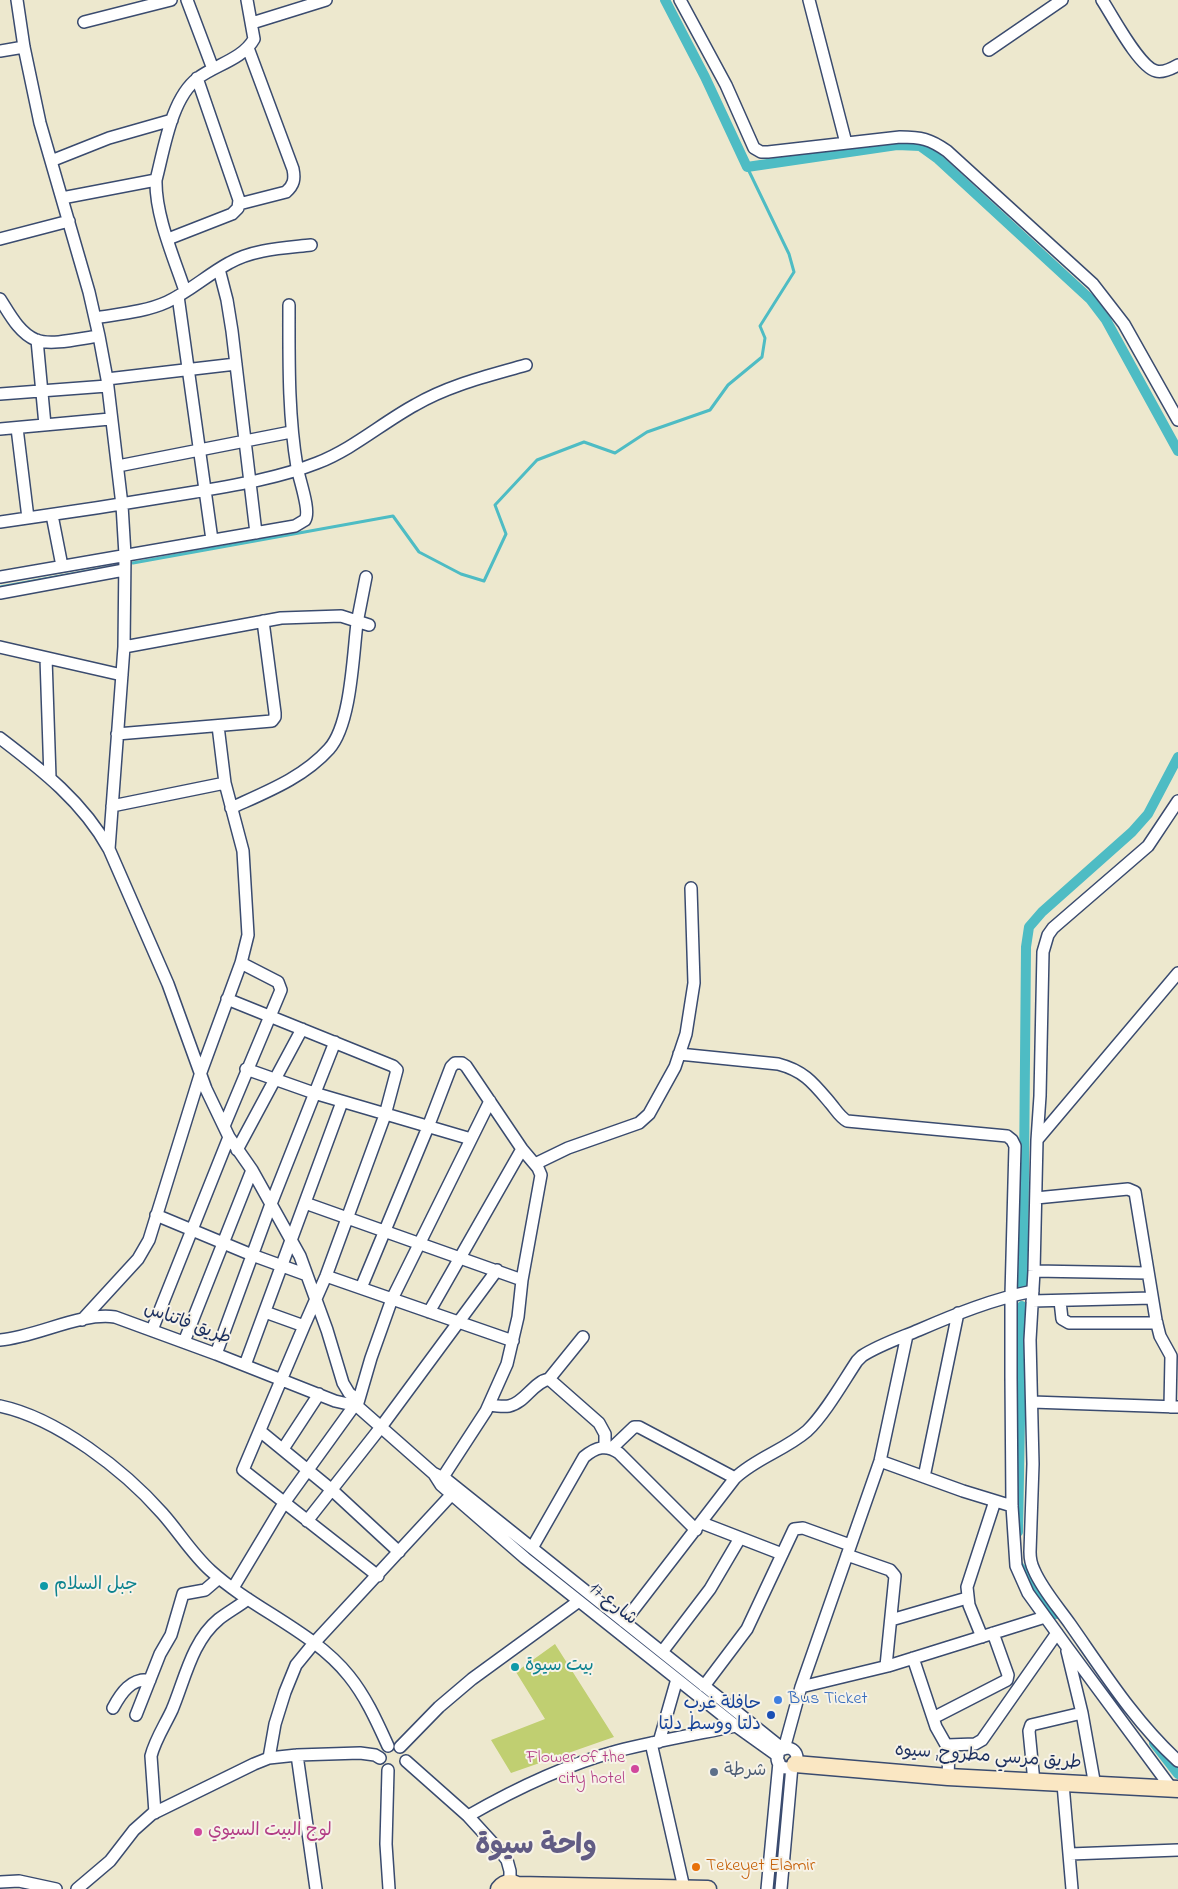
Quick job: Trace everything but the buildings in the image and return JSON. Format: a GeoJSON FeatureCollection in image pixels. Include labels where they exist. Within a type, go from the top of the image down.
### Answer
{"type":"FeatureCollection","features":[{"type":"Feature","properties":{"kind":"street"},"geometry":{"type":"LineString","coordinates":[[17,0],[24,47],[40,123],[90,292],[107,383],[110,419],[118,466],[125,555],[124,647],[109,849]]}},
{"type":"Feature","properties":{"kind":"street"},"geometry":{"type":"LineString","coordinates":[[84,22],[171,0]]}},
{"type":"Feature","properties":{"kind":"street"},"geometry":{"type":"LineString","coordinates":[[187,0],[213,69]]}},
{"type":"Feature","properties":{"kind":"street"},"geometry":{"type":"LineString","coordinates":[[212,540],[188,369],[182,293],[159,210],[156,180],[172,120],[186,91],[197,78],[248,48],[254,39],[247,0]]}},
{"type":"Feature","properties":{"kind":"street"},"geometry":{"type":"LineString","coordinates":[[252,23],[326,0]]}},
{"type":"Feature","properties":{"kind":"street"},"geometry":{"type":"LineString","coordinates":[[680,0],[726,85],[754,148],[761,152],[768,152],[915,137],[933,141],[948,151],[1093,284],[1124,324],[1178,420]]}},
{"type":"Feature","properties":{"kind":"street"},"geometry":{"type":"LineString","coordinates":[[809,0],[846,143]]}},
{"type":"Feature","properties":{"kind":"street"},"geometry":{"type":"LineString","coordinates":[[989,50],[1062,0]]}},
{"type":"Feature","properties":{"kind":"street"},"geometry":{"type":"LineString","coordinates":[[1102,0],[1144,64],[1157,71],[1178,66]]}},
{"type":"Feature","properties":{"kind":"street"},"geometry":{"type":"LineString","coordinates":[[0,52],[24,47]]}},
{"type":"Feature","properties":{"kind":"street"},"geometry":{"type":"LineString","coordinates":[[239,204],[286,192],[294,179],[293,169],[248,48]]}},
{"type":"Feature","properties":{"kind":"street"},"geometry":{"type":"LineString","coordinates":[[168,239],[232,214],[239,204],[197,78]]}},
{"type":"Feature","properties":{"kind":"street"},"geometry":{"type":"LineString","coordinates":[[51,161],[109,138],[172,120]]}},
{"type":"Feature","properties":{"kind":"street"},"geometry":{"type":"LineString","coordinates":[[62,198],[156,180]]}},
{"type":"Feature","properties":{"kind":"street"},"geometry":{"type":"LineString","coordinates":[[0,239],[68,221]]}},
{"type":"Feature","properties":{"kind":"street"},"geometry":{"type":"LineString","coordinates":[[95,318],[157,306],[182,293],[230,262],[246,256],[276,249],[311,245]]}},
{"type":"Feature","properties":{"kind":"street"},"geometry":{"type":"LineString","coordinates":[[219,269],[228,300],[256,533]]}},
{"type":"Feature","properties":{"kind":"street"},"geometry":{"type":"LineString","coordinates":[[0,299],[14,321],[36,340],[50,342],[99,336]]}},
{"type":"Feature","properties":{"kind":"street"},"geometry":{"type":"LineString","coordinates":[[0,577],[295,526],[306,520],[308,517],[297,470],[292,432],[289,389],[289,305]]}},
{"type":"Feature","properties":{"kind":"street"},"geometry":{"type":"LineString","coordinates":[[36,340],[45,425]]}},
{"type":"Feature","properties":{"kind":"street"},"geometry":{"type":"LineString","coordinates":[[0,394],[107,383],[188,369],[236,364]]}},
{"type":"Feature","properties":{"kind":"street"},"geometry":{"type":"LineString","coordinates":[[0,522],[122,505],[250,481],[297,470],[318,463],[337,453],[429,398],[450,388],[526,365]]}},
{"type":"Feature","properties":{"kind":"street"},"geometry":{"type":"LineString","coordinates":[[0,429],[110,419]]}},
{"type":"Feature","properties":{"kind":"street"},"geometry":{"type":"LineString","coordinates":[[17,428],[28,518]]}},
{"type":"Feature","properties":{"kind":"street"},"geometry":{"type":"LineString","coordinates":[[118,466],[292,432]]}},
{"type":"Feature","properties":{"kind":"street"},"geometry":{"type":"LineString","coordinates":[[52,515],[62,566]]}},
{"type":"Feature","properties":{"kind":"street"},"geometry":{"type":"LineString","coordinates":[[0,593],[124,570]]}},
{"type":"Feature","properties":{"kind":"street"},"geometry":{"type":"LineString","coordinates":[[231,808],[284,784],[312,765],[331,748],[340,730],[348,699],[363,623],[366,577]]}},
{"type":"Feature","properties":{"kind":"street"},"geometry":{"type":"LineString","coordinates":[[124,647],[281,618],[332,616],[363,623]]}},
{"type":"Feature","properties":{"kind":"street"},"geometry":{"type":"LineString","coordinates":[[117,734],[268,722],[275,717],[263,621]]}},
{"type":"Feature","properties":{"kind":"street"},"geometry":{"type":"LineString","coordinates":[[0,647],[122,675]]}},
{"type":"Feature","properties":{"kind":"street"},"geometry":{"type":"LineString","coordinates":[[46,658],[50,778]]}},
{"type":"Feature","properties":{"kind":"street"},"geometry":{"type":"LineString","coordinates":[[82,1320],[138,1259],[149,1240],[201,1072],[241,963],[248,935],[243,851],[225,783],[218,726]]}},
{"type":"Feature","properties":{"kind":"street"},"geometry":{"type":"LineString","coordinates":[[0,738],[50,778],[91,820],[109,849],[168,984],[206,1089],[229,1137],[252,1170],[291,1238],[307,1275],[346,1389],[356,1404]]}},
{"type":"Feature","properties":{"kind":"street"},"geometry":{"type":"LineString","coordinates":[[112,806],[225,783]]}},
{"type":"Feature","properties":{"kind":"street"},"geometry":{"type":"LineString","coordinates":[[1178,801],[1148,846],[1053,928],[1048,935],[1043,952],[1040,1096],[1030,1340],[1033,1464],[1030,1552],[1034,1570],[1078,1636],[1126,1702],[1158,1742],[1178,1761]]}},
{"type":"Feature","properties":{"kind":"street"},"geometry":{"type":"LineString","coordinates":[[535,1164],[568,1148],[633,1126],[644,1120],[675,1067],[686,1034],[694,983],[691,888]]}},
{"type":"Feature","properties":{"kind":"street"},"geometry":{"type":"LineString","coordinates":[[224,1126],[246,1069],[281,990],[278,982],[241,963]]}},
{"type":"Feature","properties":{"kind":"street"},"geometry":{"type":"LineString","coordinates":[[1037,1140],[1178,973]]}},
{"type":"Feature","properties":{"kind":"street"},"geometry":{"type":"LineString","coordinates":[[227,999],[393,1066],[396,1069],[397,1073],[385,1115],[326,1276],[243,1470],[378,1576]]}},
{"type":"Feature","properties":{"kind":"street"},"geometry":{"type":"LineString","coordinates":[[237,1150],[302,1029]]}},
{"type":"Feature","properties":{"kind":"street"},"geometry":{"type":"LineString","coordinates":[[216,1354],[271,1204],[335,1042]]}},
{"type":"Feature","properties":{"kind":"street"},"geometry":{"type":"LineString","coordinates":[[680,1054],[778,1064],[788,1067],[807,1077],[847,1121],[1011,1138],[1015,1146],[1011,1295],[1012,1506],[1018,1574],[1028,1593],[1066,1647],[1175,1789]]}},
{"type":"Feature","properties":{"kind":"street"},"geometry":{"type":"LineString","coordinates":[[361,1288],[451,1067],[455,1063],[462,1063],[466,1066],[522,1149],[535,1164],[541,1176],[522,1280],[518,1317],[507,1364],[489,1405],[438,1475]]}},
{"type":"Feature","properties":{"kind":"street"},"geometry":{"type":"LineString","coordinates":[[246,1069],[342,1102],[471,1139]]}},
{"type":"Feature","properties":{"kind":"street"},"geometry":{"type":"LineString","coordinates":[[233,1588],[284,1503],[356,1404],[392,1299],[490,1101]]}},
{"type":"Feature","properties":{"kind":"street"},"geometry":{"type":"LineString","coordinates":[[245,1365],[342,1102]]}},
{"type":"Feature","properties":{"kind":"street"},"geometry":{"type":"LineString","coordinates":[[152,1330],[229,1137]]}},
{"type":"Feature","properties":{"kind":"street"},"geometry":{"type":"LineString","coordinates":[[429,1312],[522,1149]]}},
{"type":"Feature","properties":{"kind":"street"},"geometry":{"type":"LineString","coordinates":[[184,1342],[252,1170]]}},
{"type":"Feature","properties":{"kind":"street"},"geometry":{"type":"LineString","coordinates":[[1032,1402],[1174,1407],[1170,1353],[1160,1336],[1157,1323],[1137,1195],[1134,1190],[1036,1198]]}},
{"type":"Feature","properties":{"kind":"street"},"geometry":{"type":"LineString","coordinates":[[304,1203],[420,1242],[522,1280]]}},
{"type":"Feature","properties":{"kind":"street"},"geometry":{"type":"LineString","coordinates":[[156,1215],[252,1255],[307,1275]]}},
{"type":"Feature","properties":{"kind":"street"},"geometry":{"type":"LineString","coordinates":[[307,1520],[381,1427],[497,1270]]}},
{"type":"Feature","properties":{"kind":"street"},"geometry":{"type":"LineString","coordinates":[[1034,1270],[1148,1273]]}},
{"type":"Feature","properties":{"kind":"street"},"geometry":{"type":"LineString","coordinates":[[326,1276],[513,1341]]}},
{"type":"Feature","properties":{"kind":"street"},"geometry":{"type":"LineString","coordinates":[[624,1622],[735,1478],[751,1465],[806,1431],[817,1420],[862,1356],[958,1313],[1011,1295],[1032,1296],[1060,1301],[1152,1298]]}},
{"type":"Feature","properties":{"kind":"street"},"geometry":{"type":"LineString","coordinates":[[1060,1301],[1062,1319],[1069,1323],[1157,1323]]}},
{"type":"Feature","properties":{"kind":"street"},"geometry":{"type":"LineString","coordinates":[[265,1312],[304,1326]]}},
{"type":"Feature","properties":{"kind":"street"},"geometry":{"type":"LineString","coordinates":[[924,1477],[958,1313]]}},
{"type":"Feature","properties":{"kind":"street","name":"طريق فاتناس"},"geometry":{"type":"LineString","coordinates":[[0,1340],[26,1336],[82,1320],[107,1316],[152,1330],[336,1401],[356,1404]]}},
{"type":"Feature","properties":{"kind":"street"},"geometry":{"type":"LineString","coordinates":[[767,1889],[781,1754],[801,1687],[880,1461],[906,1335]]}},
{"type":"Feature","properties":{"kind":"street"},"geometry":{"type":"LineString","coordinates":[[489,1405],[505,1406],[514,1404],[540,1382],[549,1379],[583,1337]]}},
{"type":"Feature","properties":{"kind":"street"},"geometry":{"type":"LineString","coordinates":[[549,1379],[599,1423],[605,1434],[608,1448]]}},
{"type":"Feature","properties":{"kind":"street"},"geometry":{"type":"LineString","coordinates":[[283,1449],[319,1394]]}},
{"type":"Feature","properties":{"kind":"street","name":"شارع 17"},"geometry":{"type":"LineString","coordinates":[[356,1404],[438,1475],[704,1686],[781,1754]]}},
{"type":"Feature","properties":{"kind":"street"},"geometry":{"type":"LineString","coordinates":[[0,1406],[12,1408],[50,1424],[88,1448],[132,1482],[164,1516],[203,1564],[248,1599],[314,1643],[348,1675],[360,1691],[379,1725],[388,1746]]}},
{"type":"Feature","properties":{"kind":"street"},"geometry":{"type":"LineString","coordinates":[[532,1548],[584,1457],[591,1451],[608,1448],[634,1428],[639,1427],[735,1478]]}},
{"type":"Feature","properties":{"kind":"street"},"geometry":{"type":"LineString","coordinates":[[260,1431],[332,1490],[400,1552]]}},
{"type":"Feature","properties":{"kind":"street"},"geometry":{"type":"LineString","coordinates":[[608,1448],[619,1453],[699,1527],[740,1538],[782,1554]]}},
{"type":"Feature","properties":{"kind":"street"},"geometry":{"type":"LineString","coordinates":[[880,1461],[1012,1506]]}},
{"type":"Feature","properties":{"kind":"street","name":"شارع 17"},"geometry":{"type":"LineString","coordinates":[[438,1475],[438,1481],[525,1558],[736,1726],[781,1754]]}},
{"type":"Feature","properties":{"kind":"street"},"geometry":{"type":"LineString","coordinates":[[268,1758],[275,1724],[296,1665],[314,1643],[452,1494]]}},
{"type":"Feature","properties":{"kind":"street"},"geometry":{"type":"LineString","coordinates":[[933,1718],[1007,1680],[1008,1675],[967,1598],[968,1579],[995,1501]]}},
{"type":"Feature","properties":{"kind":"street"},"geometry":{"type":"LineString","coordinates":[[704,1686],[748,1629],[791,1532],[797,1528],[803,1528],[893,1573],[896,1581],[886,1666]]}},
{"type":"Feature","properties":{"kind":"street"},"geometry":{"type":"LineString","coordinates":[[662,1652],[710,1589],[740,1538]]}},
{"type":"Feature","properties":{"kind":"street"},"geometry":{"type":"LineString","coordinates":[[136,1715],[160,1654],[171,1635],[183,1594],[205,1590],[219,1578]]}},
{"type":"Feature","properties":{"kind":"street"},"geometry":{"type":"LineString","coordinates":[[891,1620],[967,1598]]}},
{"type":"Feature","properties":{"kind":"street"},"geometry":{"type":"LineString","coordinates":[[155,1812],[151,1756],[153,1748],[172,1710],[189,1663],[198,1644],[210,1628],[219,1619],[248,1599]]}},
{"type":"Feature","properties":{"kind":"street"},"geometry":{"type":"LineString","coordinates":[[400,1747],[439,1707],[472,1679],[579,1601]]}},
{"type":"Feature","properties":{"kind":"street"},"geometry":{"type":"LineString","coordinates":[[801,1687],[886,1666],[1045,1617]]}},
{"type":"Feature","properties":{"kind":"street"},"geometry":{"type":"LineString","coordinates":[[947,1745],[975,1744],[982,1740],[1057,1633]]}},
{"type":"Feature","properties":{"kind":"street"},"geometry":{"type":"LineString","coordinates":[[1066,1647],[1082,1713],[1095,1786]]}},
{"type":"Feature","properties":{"kind":"street"},"geometry":{"type":"LineString","coordinates":[[148,1660],[160,1654]]}},
{"type":"Feature","properties":{"kind":"street"},"geometry":{"type":"LineString","coordinates":[[913,1658],[933,1718],[947,1745],[949,1755],[948,1777]]}},
{"type":"Feature","properties":{"kind":"street"},"geometry":{"type":"LineString","coordinates":[[113,1708],[122,1691],[142,1679],[150,1680]]}},
{"type":"Feature","properties":{"kind":"street"},"geometry":{"type":"LineString","coordinates":[[677,1679],[655,1742],[684,1888]]}},
{"type":"Feature","properties":{"kind":"street"},"geometry":{"type":"LineString","coordinates":[[1034,1782],[1029,1731],[1031,1725],[1082,1713]]}},
{"type":"Feature","properties":{"kind":"street"},"geometry":{"type":"LineString","coordinates":[[468,1816],[501,1797],[564,1769],[615,1752],[655,1742],[736,1726]]}},
{"type":"Feature","properties":{"kind":"street"},"geometry":{"type":"LineString","coordinates":[[406,1762],[399,1770],[388,1770],[382,1766],[380,1758],[382,1751],[388,1746],[396,1745],[400,1747],[405,1753],[406,1762],[468,1816],[507,1860],[512,1886],[708,1889]]}},
{"type":"Feature","properties":{"kind":"street"},"geometry":{"type":"LineString","coordinates":[[781,1754],[788,1748],[795,1752],[797,1760],[794,1765],[781,1889]]}},
{"type":"Feature","properties":{"kind":"street"},"geometry":{"type":"LineString","coordinates":[[77,1889],[110,1861],[143,1820],[155,1812],[268,1758],[360,1753],[375,1755],[380,1758]]}},
{"type":"Feature","properties":{"kind":"street"},"geometry":{"type":"LineString","coordinates":[[781,1754],[784,1767],[794,1765]]}},
{"type":"Feature","properties":{"kind":"street"},"geometry":{"type":"LineString","coordinates":[[297,1755],[316,1889]]}},
{"type":"Feature","properties":{"kind":"street","name":"طريق مرسي مطروح, سيوه"},"geometry":{"type":"LineString","coordinates":[[794,1765],[948,1777],[1175,1789]]}},
{"type":"Feature","properties":{"kind":"street"},"geometry":{"type":"LineString","coordinates":[[388,1770],[386,1844],[388,1889]]}},
{"type":"Feature","properties":{"kind":"street"},"geometry":{"type":"LineString","coordinates":[[1064,1784],[1072,1889]]}},
{"type":"Feature","properties":{"kind":"street"},"geometry":{"type":"LineString","coordinates":[[772,1832],[786,1834]]}},
{"type":"Feature","properties":{"kind":"street"},"geometry":{"type":"LineString","coordinates":[[1070,1854],[1178,1850]]}},
{"type":"Feature","properties":{"kind":"street"},"geometry":{"type":"LineString","coordinates":[[0,1882],[19,1881],[56,1889]]}},
{"type":"Feature","properties":{"kind":"green space"},"geometry":{"type":"Polygon","coordinates":[[[555,1644],[614,1737],[511,1773],[491,1740],[545,1719],[516,1672],[555,1644]]]}},
{"type":"Feature","properties":{"kind":"waterway"},"geometry":{"type":"LineString","coordinates":[[665,0],[705,77],[747,167],[897,145],[920,146],[938,159],[1090,299],[1106,320],[1178,451]]}},
{"type":"Feature","properties":{"kind":"waterway"},"geometry":{"type":"LineString","coordinates":[[133,563],[393,516],[419,552],[461,574],[484,581],[506,534],[495,505],[537,460],[584,442],[615,453],[647,432],[710,410],[728,385],[762,357],[765,338],[760,326],[794,272],[789,254],[747,167]]}},
{"type":"Feature","properties":{"kind":"waterway"},"geometry":{"type":"LineString","coordinates":[[0,587],[116,566]]}},
{"type":"Feature","properties":{"kind":"waterway"},"geometry":{"type":"LineString","coordinates":[[1023,1287],[1026,947],[1029,927],[1042,912],[1132,832],[1148,814],[1178,757]]}},
{"type":"Feature","properties":{"kind":"waterway"},"geometry":{"type":"LineString","coordinates":[[1018,1532],[1022,1306]]}},
{"type":"Feature","properties":{"kind":"waterway"},"geometry":{"type":"LineString","coordinates":[[1019,1566],[1056,1614]]}},
{"type":"Feature","properties":{"kind":"waterway"},"geometry":{"type":"LineString","coordinates":[[1154,1743],[1178,1774]]}},
{"type":"Feature","properties":{"kind":"place","name":"جبل السلام"},"geometry":{"type":"Point","coordinates":[44,1586]}},
{"type":"Feature","properties":{"kind":"place","name":"بيت سيوة"},"geometry":{"type":"Point","coordinates":[515,1667]}},
{"type":"Feature","properties":{"kind":"place","name":"Bus Ticket"},"geometry":{"type":"Point","coordinates":[778,1700]}},
{"type":"Feature","properties":{"kind":"place","name":"حافلة غرب دلتا ووسط دلتا"},"geometry":{"type":"Point","coordinates":[771,1715]}},
{"type":"Feature","properties":{"kind":"place","name":"Flower of the city hotel"},"geometry":{"type":"Point","coordinates":[635,1769]}},
{"type":"Feature","properties":{"kind":"place","name":"شرطة"},"geometry":{"type":"Point","coordinates":[714,1772]}},
{"type":"Feature","properties":{"kind":"place","name":"لوج البيت السيوي"},"geometry":{"type":"Point","coordinates":[198,1832]}},
{"type":"Feature","properties":{"kind":"place","name":"Tekeyet Elamir"},"geometry":{"type":"Point","coordinates":[696,1867]}},
{"type":"Feature","properties":{"kind":"district","name":"واحة سيوة"},"geometry":{"type":"Point","coordinates":[536,1848]}}]}
